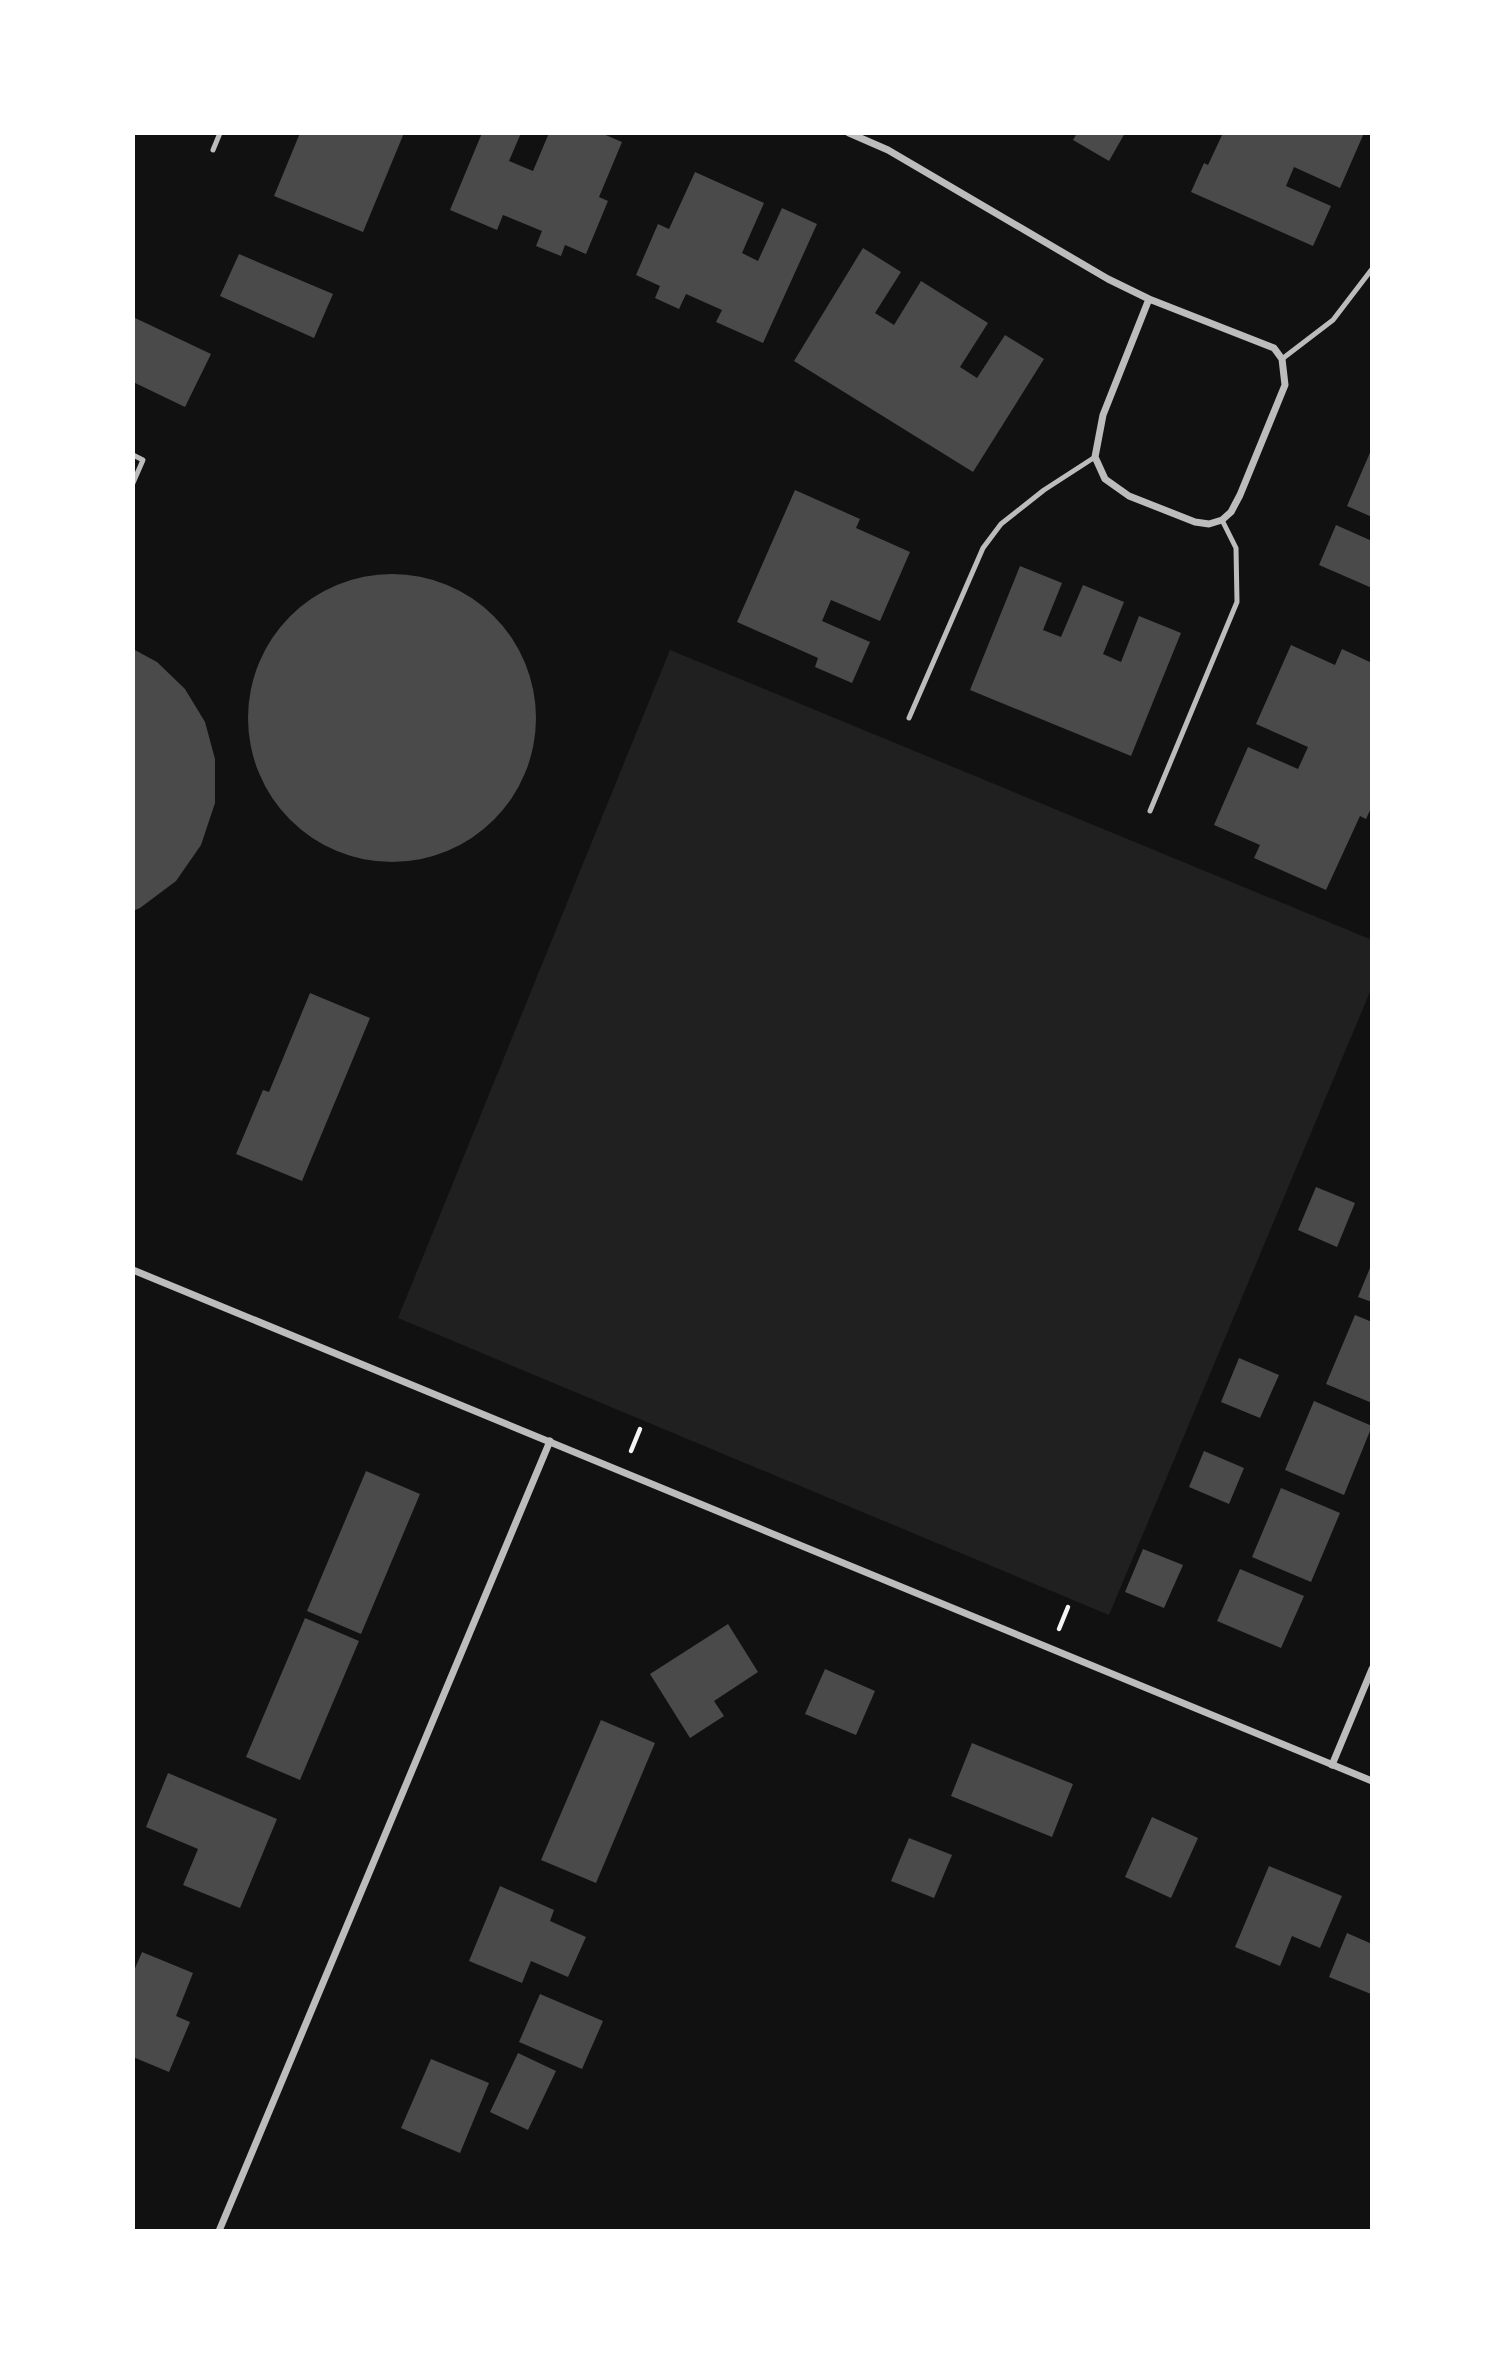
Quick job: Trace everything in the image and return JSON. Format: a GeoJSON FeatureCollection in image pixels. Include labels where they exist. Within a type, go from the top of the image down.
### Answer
{"type":"FeatureCollection","features":[{"type":"Feature","properties":{"kind":"street"},"geometry":{"type":"LineString","coordinates":[[849,133],[888,150],[1108,279],[1149,299],[1273,348],[1282,359],[1285,385],[1231,512],[1222,520],[1209,524],[1195,522],[1129,496],[1105,479],[1095,457],[1103,415],[1149,299]]}},
{"type":"Feature","properties":{"kind":"street"},"geometry":{"type":"LineString","coordinates":[[133,1270],[1372,1781]]}},
{"type":"Feature","properties":{"kind":"street"},"geometry":{"type":"LineString","coordinates":[[219,2231],[550,1441]]}},
{"type":"Feature","properties":{"kind":"street"},"geometry":{"type":"LineString","coordinates":[[1332,1765],[1372,1669]]}},
{"type":"Feature","properties":{"kind":"lane"},"geometry":{"type":"LineString","coordinates":[[213,150],[220,133]]}},
{"type":"Feature","properties":{"kind":"lane"},"geometry":{"type":"LineString","coordinates":[[1282,359],[1333,320],[1372,269]]}},
{"type":"Feature","properties":{"kind":"lane"},"geometry":{"type":"LineString","coordinates":[[133,456],[143,460],[133,483]]}},
{"type":"Feature","properties":{"kind":"lane"},"geometry":{"type":"LineString","coordinates":[[909,718],[984,548],[1001,524],[1044,490],[1095,457]]}},
{"type":"Feature","properties":{"kind":"lane"},"geometry":{"type":"LineString","coordinates":[[1150,811],[1237,602],[1236,548],[1222,520]]}},
{"type":"Feature","properties":{"kind":"shaded area"},"geometry":{"type":"Polygon","coordinates":[[[670,650],[1372,940],[1372,987],[1109,1615],[398,1318],[670,650]]]}},
{"type":"Feature","properties":{"kind":"building"},"geometry":{"type":"Polygon","coordinates":[[[300,133],[404,133],[363,232],[274,196],[300,133]]]}},
{"type":"Feature","properties":{"kind":"building"},"geometry":{"type":"Polygon","coordinates":[[[482,133],[521,133],[509,161],[533,171],[549,133],[601,133],[622,142],[599,197],[608,201],[586,254],[565,245],[561,256],[536,246],[542,231],[503,215],[497,230],[450,210],[482,133]]]}},
{"type":"Feature","properties":{"kind":"building"},"geometry":{"type":"Polygon","coordinates":[[[1077,133],[1125,133],[1109,161],[1073,140],[1077,133]]]}},
{"type":"Feature","properties":{"kind":"building"},"geometry":{"type":"Polygon","coordinates":[[[1223,133],[1364,133],[1340,188],[1294,167],[1286,186],[1331,206],[1313,246],[1191,192],[1204,163],[1208,165],[1223,133]]]}},
{"type":"Feature","properties":{"kind":"building"},"geometry":{"type":"Polygon","coordinates":[[[695,172],[764,203],[742,253],[758,261],[782,208],[817,224],[763,343],[716,322],[722,310],[686,294],[679,309],[655,298],[660,286],[636,275],[658,224],[669,229],[695,172]]]}},
{"type":"Feature","properties":{"kind":"building"},"geometry":{"type":"Polygon","coordinates":[[[863,248],[901,272],[875,313],[894,325],[921,281],[988,323],[960,367],[977,378],[1005,335],[1044,359],[973,472],[794,361],[863,248]]]}},
{"type":"Feature","properties":{"kind":"building"},"geometry":{"type":"Polygon","coordinates":[[[239,254],[333,294],[314,338],[220,296],[239,254]]]}},
{"type":"Feature","properties":{"kind":"building"},"geometry":{"type":"Polygon","coordinates":[[[133,317],[211,354],[185,407],[133,382],[133,317]]]}},
{"type":"Feature","properties":{"kind":"building"},"geometry":{"type":"Polygon","coordinates":[[[1372,448],[1372,517],[1347,506],[1372,448]]]}},
{"type":"Feature","properties":{"kind":"building"},"geometry":{"type":"Polygon","coordinates":[[[795,490],[860,519],[856,528],[910,552],[880,621],[831,600],[822,621],[870,642],[852,683],[815,667],[818,658],[737,622],[795,490]]]}},
{"type":"Feature","properties":{"kind":"building"},"geometry":{"type":"Polygon","coordinates":[[[1336,525],[1372,541],[1372,588],[1319,565],[1336,525]]]}},
{"type":"Feature","properties":{"kind":"building"},"geometry":{"type":"Polygon","coordinates":[[[1020,566],[1062,583],[1043,630],[1061,637],[1083,585],[1124,602],[1103,654],[1121,662],[1139,616],[1181,633],[1131,756],[970,690],[1020,566]]]}},
{"type":"Feature","properties":{"kind":"building"},"geometry":{"type":"Polygon","coordinates":[[[378,574],[406,574],[434,580],[460,591],[484,606],[504,626],[519,650],[530,676],[536,718],[530,760],[519,786],[504,810],[484,830],[460,845],[434,856],[406,862],[378,862],[350,856],[324,845],[300,830],[280,810],[265,786],[254,760],[248,732],[248,704],[254,676],[265,650],[280,626],[300,606],[324,591],[350,580],[378,574]]]}},
{"type":"Feature","properties":{"kind":"building"},"geometry":{"type":"Polygon","coordinates":[[[1291,645],[1335,665],[1342,649],[1372,663],[1372,806],[1366,819],[1360,816],[1326,890],[1254,858],[1260,845],[1214,825],[1248,747],[1298,769],[1308,747],[1256,724],[1291,645]]]}},
{"type":"Feature","properties":{"kind":"building"},"geometry":{"type":"Polygon","coordinates":[[[133,649],[157,662],[185,689],[205,722],[215,759],[215,803],[201,845],[176,881],[133,911],[133,649]]]}},
{"type":"Feature","properties":{"kind":"building"},"geometry":{"type":"Polygon","coordinates":[[[310,993],[370,1018],[302,1181],[236,1154],[263,1090],[269,1092],[310,993]]]}},
{"type":"Feature","properties":{"kind":"building"},"geometry":{"type":"Polygon","coordinates":[[[1316,1187],[1355,1203],[1337,1247],[1298,1230],[1316,1187]]]}},
{"type":"Feature","properties":{"kind":"building"},"geometry":{"type":"Polygon","coordinates":[[[1372,1263],[1372,1302],[1358,1297],[1372,1263]]]}},
{"type":"Feature","properties":{"kind":"building"},"geometry":{"type":"Polygon","coordinates":[[[1355,1315],[1372,1322],[1372,1403],[1326,1384],[1355,1315]]]}},
{"type":"Feature","properties":{"kind":"building"},"geometry":{"type":"Polygon","coordinates":[[[1239,1358],[1279,1375],[1260,1418],[1221,1402],[1239,1358]]]}},
{"type":"Feature","properties":{"kind":"building"},"geometry":{"type":"Polygon","coordinates":[[[1314,1401],[1372,1426],[1344,1495],[1285,1470],[1314,1401]]]}},
{"type":"Feature","properties":{"kind":"building"},"geometry":{"type":"Polygon","coordinates":[[[1204,1451],[1244,1468],[1229,1504],[1189,1487],[1204,1451]]]}},
{"type":"Feature","properties":{"kind":"building"},"geometry":{"type":"Polygon","coordinates":[[[366,1471],[420,1494],[361,1634],[307,1611],[366,1471]]]}},
{"type":"Feature","properties":{"kind":"building"},"geometry":{"type":"Polygon","coordinates":[[[1281,1488],[1340,1513],[1311,1582],[1252,1557],[1281,1488]]]}},
{"type":"Feature","properties":{"kind":"building"},"geometry":{"type":"Polygon","coordinates":[[[1143,1549],[1183,1565],[1164,1608],[1125,1592],[1143,1549]]]}},
{"type":"Feature","properties":{"kind":"building"},"geometry":{"type":"Polygon","coordinates":[[[1240,1569],[1304,1596],[1281,1648],[1217,1621],[1240,1569]]]}},
{"type":"Feature","properties":{"kind":"building"},"geometry":{"type":"Polygon","coordinates":[[[305,1618],[359,1641],[300,1780],[246,1757],[305,1618]]]}},
{"type":"Feature","properties":{"kind":"building"},"geometry":{"type":"Polygon","coordinates":[[[728,1624],[758,1672],[714,1701],[724,1716],[690,1738],[650,1674],[728,1624]]]}},
{"type":"Feature","properties":{"kind":"building"},"geometry":{"type":"Polygon","coordinates":[[[825,1669],[875,1691],[856,1735],[805,1714],[825,1669]]]}},
{"type":"Feature","properties":{"kind":"building"},"geometry":{"type":"Polygon","coordinates":[[[601,1720],[655,1743],[596,1883],[541,1860],[601,1720]]]}},
{"type":"Feature","properties":{"kind":"building"},"geometry":{"type":"Polygon","coordinates":[[[972,1743],[1073,1784],[1052,1837],[951,1796],[972,1743]]]}},
{"type":"Feature","properties":{"kind":"building"},"geometry":{"type":"Polygon","coordinates":[[[168,1773],[277,1819],[240,1908],[183,1885],[198,1849],[146,1827],[168,1773]]]}},
{"type":"Feature","properties":{"kind":"building"},"geometry":{"type":"Polygon","coordinates":[[[1152,1817],[1198,1838],[1171,1898],[1125,1877],[1152,1817]]]}},
{"type":"Feature","properties":{"kind":"building"},"geometry":{"type":"Polygon","coordinates":[[[909,1838],[952,1855],[934,1898],[891,1881],[909,1838]]]}},
{"type":"Feature","properties":{"kind":"building"},"geometry":{"type":"Polygon","coordinates":[[[1269,1866],[1342,1896],[1320,1948],[1292,1936],[1280,1966],[1235,1947],[1269,1866]]]}},
{"type":"Feature","properties":{"kind":"building"},"geometry":{"type":"Polygon","coordinates":[[[500,1886],[554,1910],[550,1921],[586,1937],[568,1977],[531,1961],[522,1983],[469,1961],[500,1886]]]}},
{"type":"Feature","properties":{"kind":"building"},"geometry":{"type":"Polygon","coordinates":[[[1347,1933],[1372,1944],[1371,1994],[1329,1977],[1347,1933]]]}},
{"type":"Feature","properties":{"kind":"building"},"geometry":{"type":"Polygon","coordinates":[[[142,1952],[193,1973],[176,2016],[190,2022],[169,2072],[133,2057],[133,1973],[142,1952]]]}},
{"type":"Feature","properties":{"kind":"building"},"geometry":{"type":"Polygon","coordinates":[[[540,1994],[603,2021],[582,2069],[519,2042],[540,1994]]]}},
{"type":"Feature","properties":{"kind":"building"},"geometry":{"type":"Polygon","coordinates":[[[518,2053],[556,2071],[528,2130],[490,2112],[518,2053]]]}},
{"type":"Feature","properties":{"kind":"building"},"geometry":{"type":"Polygon","coordinates":[[[431,2059],[489,2083],[460,2153],[401,2128],[431,2059]]]}}]}
